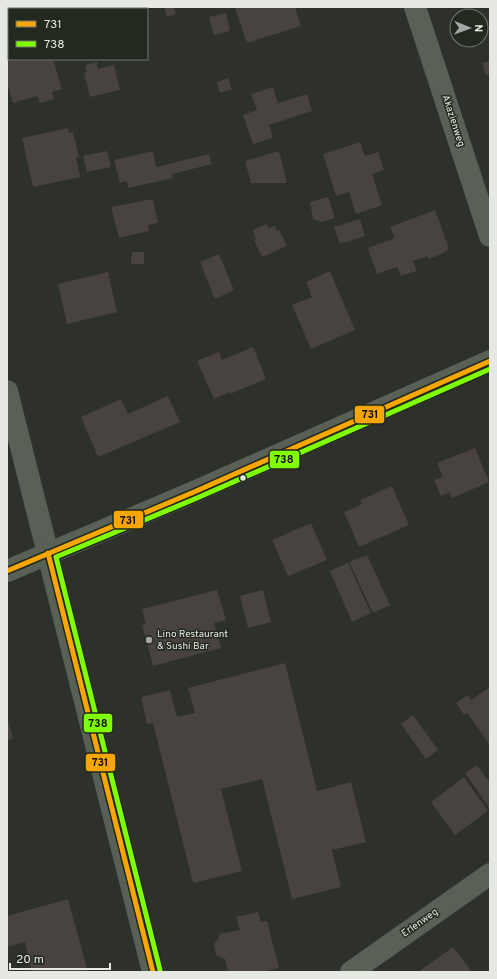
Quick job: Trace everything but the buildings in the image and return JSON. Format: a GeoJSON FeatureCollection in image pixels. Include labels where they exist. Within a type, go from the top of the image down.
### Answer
{"type":"FeatureCollection","features":[{"type":"Feature","properties":{"kind":"street","name":"Akazienweg"},"geometry":{"type":"LineString","coordinates":[[415,7],[490,236]]}},
{"type":"Feature","properties":{"kind":"street"},"geometry":{"type":"LineString","coordinates":[[7,571],[187,495],[490,361]]}},
{"type":"Feature","properties":{"kind":"street"},"geometry":{"type":"LineString","coordinates":[[7,391],[153,972]]}},
{"type":"Feature","properties":{"kind":"street","name":"Erlenweg"},"geometry":{"type":"LineString","coordinates":[[351,972],[490,874]]}},
{"type":"Feature","properties":{"kind":"transit line","name":"731"},"geometry":{"type":"LineString","coordinates":[[7,571],[194,492],[490,361]]}},
{"type":"Feature","properties":{"kind":"transit line","name":"738"},"geometry":{"type":"LineString","coordinates":[[160,970],[56,557],[197,498],[490,369]]}},
{"type":"Feature","properties":{"kind":"transit line","name":"731"},"geometry":{"type":"LineString","coordinates":[[48,553],[153,972]]}},
{"type":"Feature","properties":{"kind":"place","name":"Lino Restaurant & Sushi Bar"},"geometry":{"type":"Point","coordinates":[149,640]}}]}
